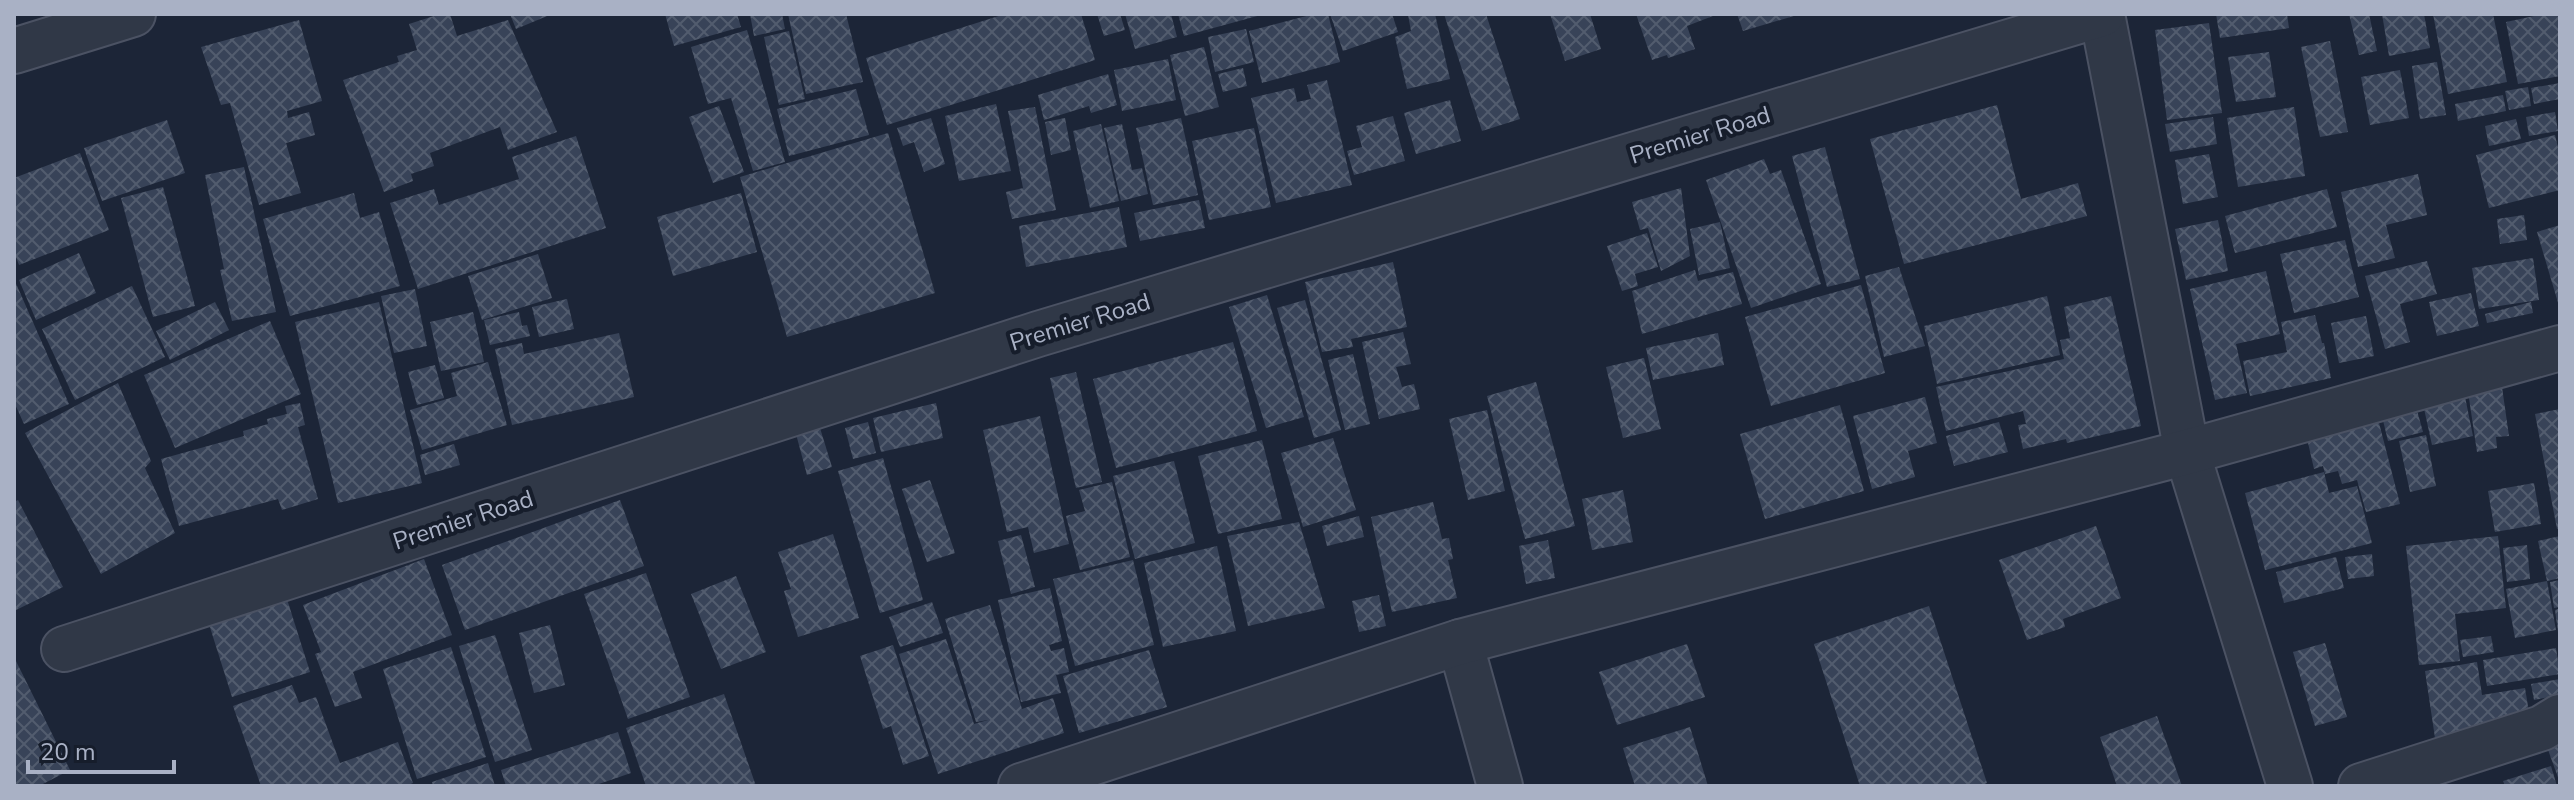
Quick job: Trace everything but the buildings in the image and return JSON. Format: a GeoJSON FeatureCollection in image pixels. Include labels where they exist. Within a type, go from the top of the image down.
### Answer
{"type":"FeatureCollection","features":[{"type":"Feature","properties":{"kind":"street"},"geometry":{"type":"LineString","coordinates":[[14,51],[133,14]]}},
{"type":"Feature","properties":{"kind":"street"},"geometry":{"type":"LineString","coordinates":[[2102,14],[2187,452],[2290,786]]}},
{"type":"Feature","properties":{"kind":"street","name":"Premier Road"},"geometry":{"type":"LineString","coordinates":[[64,649],[1038,334],[2102,14]]}},
{"type":"Feature","properties":{"kind":"street"},"geometry":{"type":"LineString","coordinates":[[1021,786],[1460,642],[2187,452],[2560,348]]}},
{"type":"Feature","properties":{"kind":"street"},"geometry":{"type":"LineString","coordinates":[[1460,642],[1500,786]]}},
{"type":"Feature","properties":{"kind":"street"},"geometry":{"type":"LineString","coordinates":[[2361,786],[2542,728],[2560,717]]}}]}
